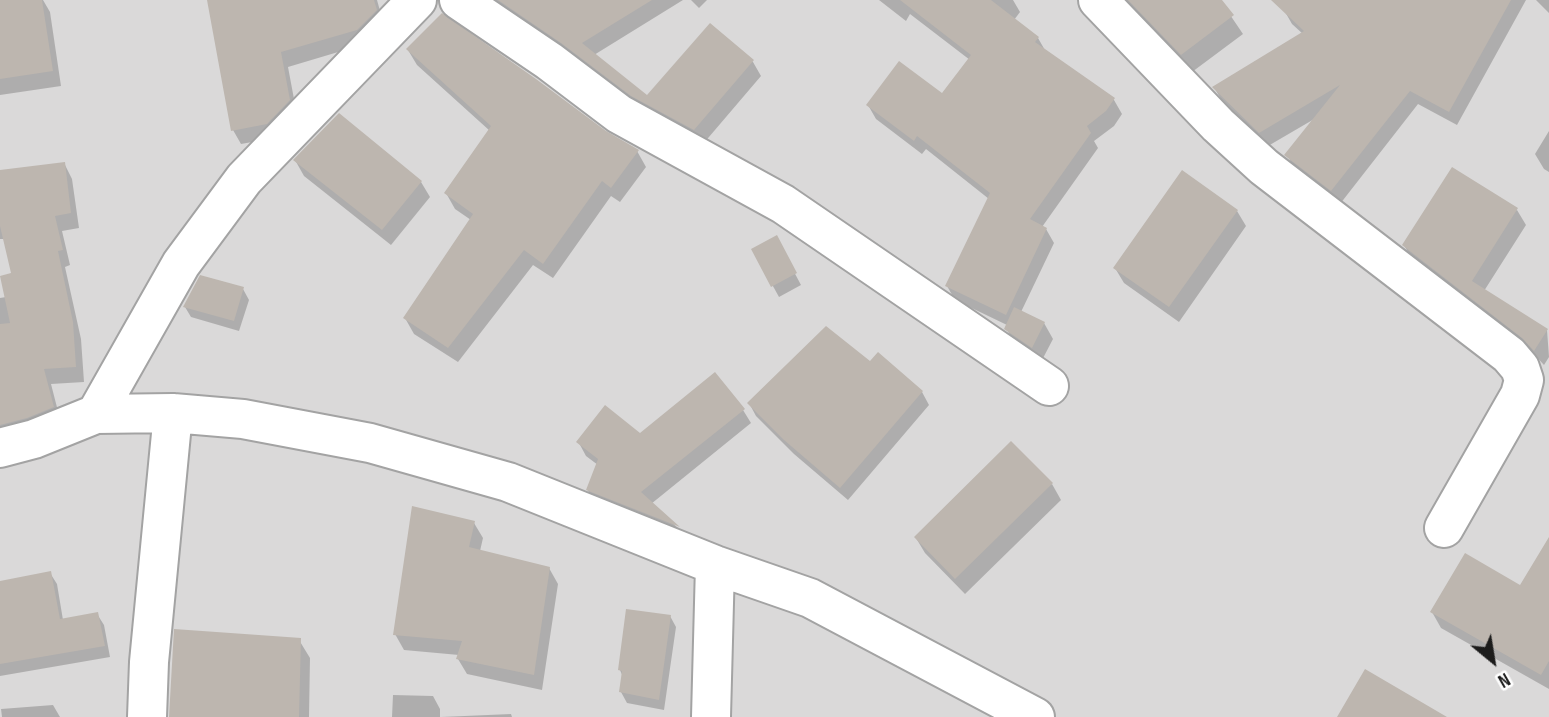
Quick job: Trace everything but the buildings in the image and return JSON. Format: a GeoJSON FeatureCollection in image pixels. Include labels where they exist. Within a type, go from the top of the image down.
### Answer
{"type":"FeatureCollection","features":[{"type":"Feature","properties":{"kind":"street"},"geometry":{"type":"LineString","coordinates":[[96,414],[181,264],[244,180],[417,0]]}},
{"type":"Feature","properties":{"kind":"street"},"geometry":{"type":"LineString","coordinates":[[459,0],[549,61],[620,114],[783,204],[1049,386]]}},
{"type":"Feature","properties":{"kind":"street"},"geometry":{"type":"LineString","coordinates":[[1098,0],[1218,125],[1264,167],[1509,355],[1520,368],[1524,380],[1520,395],[1444,528]]}},
{"type":"Feature","properties":{"kind":"street"},"geometry":{"type":"LineString","coordinates":[[147,717],[149,662],[173,413]]}},
{"type":"Feature","properties":{"kind":"street"},"geometry":{"type":"LineString","coordinates":[[0,448],[34,439],[96,414],[173,413],[243,419],[382,446],[508,482],[715,565],[810,598],[1035,717]]}},
{"type":"Feature","properties":{"kind":"street"},"geometry":{"type":"LineString","coordinates":[[711,717],[715,565]]}},
{"type":"Feature","properties":{"kind":"shaded area"},"geometry":{"type":"Polygon","coordinates":[[[0,0],[1549,0],[1549,717],[0,717],[0,0]]]}}]}
